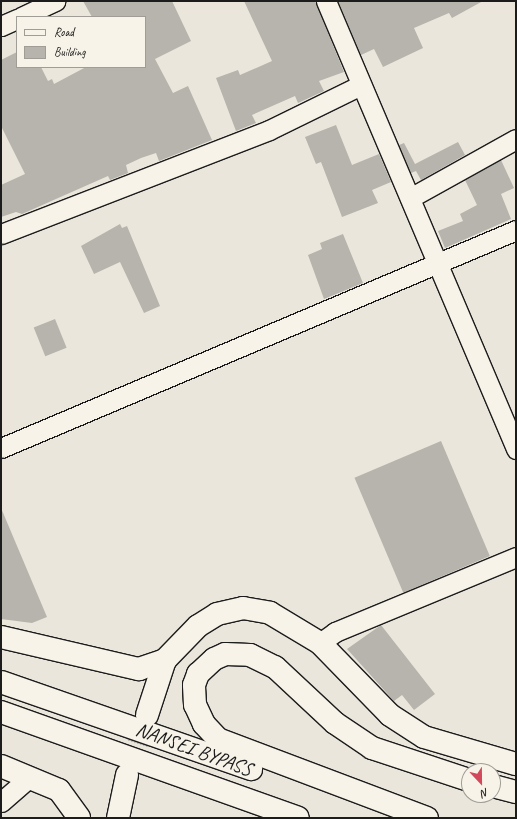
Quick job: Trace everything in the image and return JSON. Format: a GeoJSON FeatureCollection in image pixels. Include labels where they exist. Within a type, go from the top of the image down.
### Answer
{"type":"FeatureCollection","features":[{"type":"Feature","properties":{"kind":"main road"},"geometry":{"type":"LineString","coordinates":[[1,637],[121,667],[146,668],[165,660],[198,626],[217,614],[243,608],[270,613],[320,643],[390,715],[424,737],[516,764]]}},
{"type":"Feature","properties":{"kind":"main road"},"geometry":{"type":"LineString","coordinates":[[427,818],[218,739],[204,724],[195,705],[193,691],[198,674],[214,659],[225,654],[250,655],[275,668],[335,723],[372,748],[461,777]]}},
{"type":"Feature","properties":{"kind":"main road"},"geometry":{"type":"LineString","coordinates":[[147,715],[165,660]]}},
{"type":"Feature","properties":{"kind":"main road","name":"NANSEI BYPASS"},"geometry":{"type":"LineString","coordinates":[[1,682],[388,818]]}},
{"type":"Feature","properties":{"kind":"main road","name":"NANSEI BYPASS"},"geometry":{"type":"LineString","coordinates":[[1,712],[298,818]]}},
{"type":"Feature","properties":{"kind":"main road"},"geometry":{"type":"LineString","coordinates":[[1,766],[60,790],[79,818]]}},
{"type":"Feature","properties":{"kind":"main road"},"geometry":{"type":"LineString","coordinates":[[118,818],[126,775]]}},
{"type":"Feature","properties":{"kind":"main road"},"geometry":{"type":"LineString","coordinates":[[501,788],[516,792]]}},
{"type":"Feature","properties":{"kind":"street"},"geometry":{"type":"LineString","coordinates":[[23,16],[55,1]]}},
{"type":"Feature","properties":{"kind":"street"},"geometry":{"type":"LineString","coordinates":[[326,1],[516,449]]}},
{"type":"Feature","properties":{"kind":"street"},"geometry":{"type":"LineString","coordinates":[[1,26],[16,19]]}},
{"type":"Feature","properties":{"kind":"street"},"geometry":{"type":"LineString","coordinates":[[1,234],[269,130],[361,85]]}},
{"type":"Feature","properties":{"kind":"street"},"geometry":{"type":"LineString","coordinates":[[410,198],[516,139]]}},
{"type":"Feature","properties":{"kind":"street"},"geometry":{"type":"LineString","coordinates":[[1,448],[516,230]]}},
{"type":"Feature","properties":{"kind":"street"},"geometry":{"type":"LineString","coordinates":[[320,643],[335,632],[516,557]]}},
{"type":"Feature","properties":{"kind":"street"},"geometry":{"type":"LineString","coordinates":[[1,802],[30,777]]}},
{"type":"Feature","properties":{"kind":"building"},"geometry":{"type":"Polygon","coordinates":[[[83,1],[172,1],[191,41],[155,59],[173,93],[188,86],[212,140],[159,161],[156,153],[141,158],[126,165],[128,173],[110,180],[108,176],[22,214],[16,212],[1,217],[1,185],[25,174],[1,126],[1,60],[16,52],[16,68],[42,68],[48,81],[52,79],[54,84],[84,68],[146,68],[146,16],[91,16],[83,1]]]}},
{"type":"Feature","properties":{"kind":"building"},"geometry":{"type":"Polygon","coordinates":[[[244,1],[315,1],[344,72],[319,81],[324,91],[298,103],[295,96],[252,115],[256,123],[236,131],[216,78],[238,70],[240,75],[272,61],[244,1]]]}},
{"type":"Feature","properties":{"kind":"building"},"geometry":{"type":"Polygon","coordinates":[[[338,1],[483,1],[452,18],[449,13],[414,28],[423,48],[383,67],[374,49],[361,55],[338,1]]]}},
{"type":"Feature","properties":{"kind":"building"},"geometry":{"type":"Polygon","coordinates":[[[336,125],[352,165],[379,154],[391,182],[372,190],[378,203],[342,217],[321,162],[316,164],[305,137],[336,125]]]}},
{"type":"Feature","properties":{"kind":"building"},"geometry":{"type":"Polygon","coordinates":[[[458,142],[465,155],[421,180],[416,171],[411,173],[399,145],[404,143],[415,164],[458,142]]]}},
{"type":"Feature","properties":{"kind":"building"},"geometry":{"type":"Polygon","coordinates":[[[501,160],[514,188],[501,194],[511,219],[445,248],[438,231],[463,221],[460,214],[477,205],[465,180],[501,160]]]}},
{"type":"Feature","properties":{"kind":"building"},"geometry":{"type":"Polygon","coordinates":[[[120,224],[122,228],[127,226],[160,306],[144,313],[120,262],[94,274],[81,246],[120,224]]]}},
{"type":"Feature","properties":{"kind":"building"},"geometry":{"type":"Polygon","coordinates":[[[343,234],[363,283],[324,299],[308,255],[322,249],[320,243],[343,234]]]}},
{"type":"Feature","properties":{"kind":"building"},"geometry":{"type":"Polygon","coordinates":[[[55,319],[67,348],[45,356],[34,328],[55,319]]]}},
{"type":"Feature","properties":{"kind":"building"},"geometry":{"type":"Polygon","coordinates":[[[441,441],[490,556],[403,593],[354,478],[441,441]]]}},
{"type":"Feature","properties":{"kind":"building"},"geometry":{"type":"Polygon","coordinates":[[[1,508],[47,617],[32,623],[1,619],[1,508]]]}},
{"type":"Feature","properties":{"kind":"building"},"geometry":{"type":"Polygon","coordinates":[[[381,625],[435,694],[414,710],[402,695],[394,701],[347,649],[381,625]]]}},
{"type":"Feature","properties":{"kind":"tunnel"},"geometry":{"type":"LineString","coordinates":[[127,775],[147,715]]}}]}
